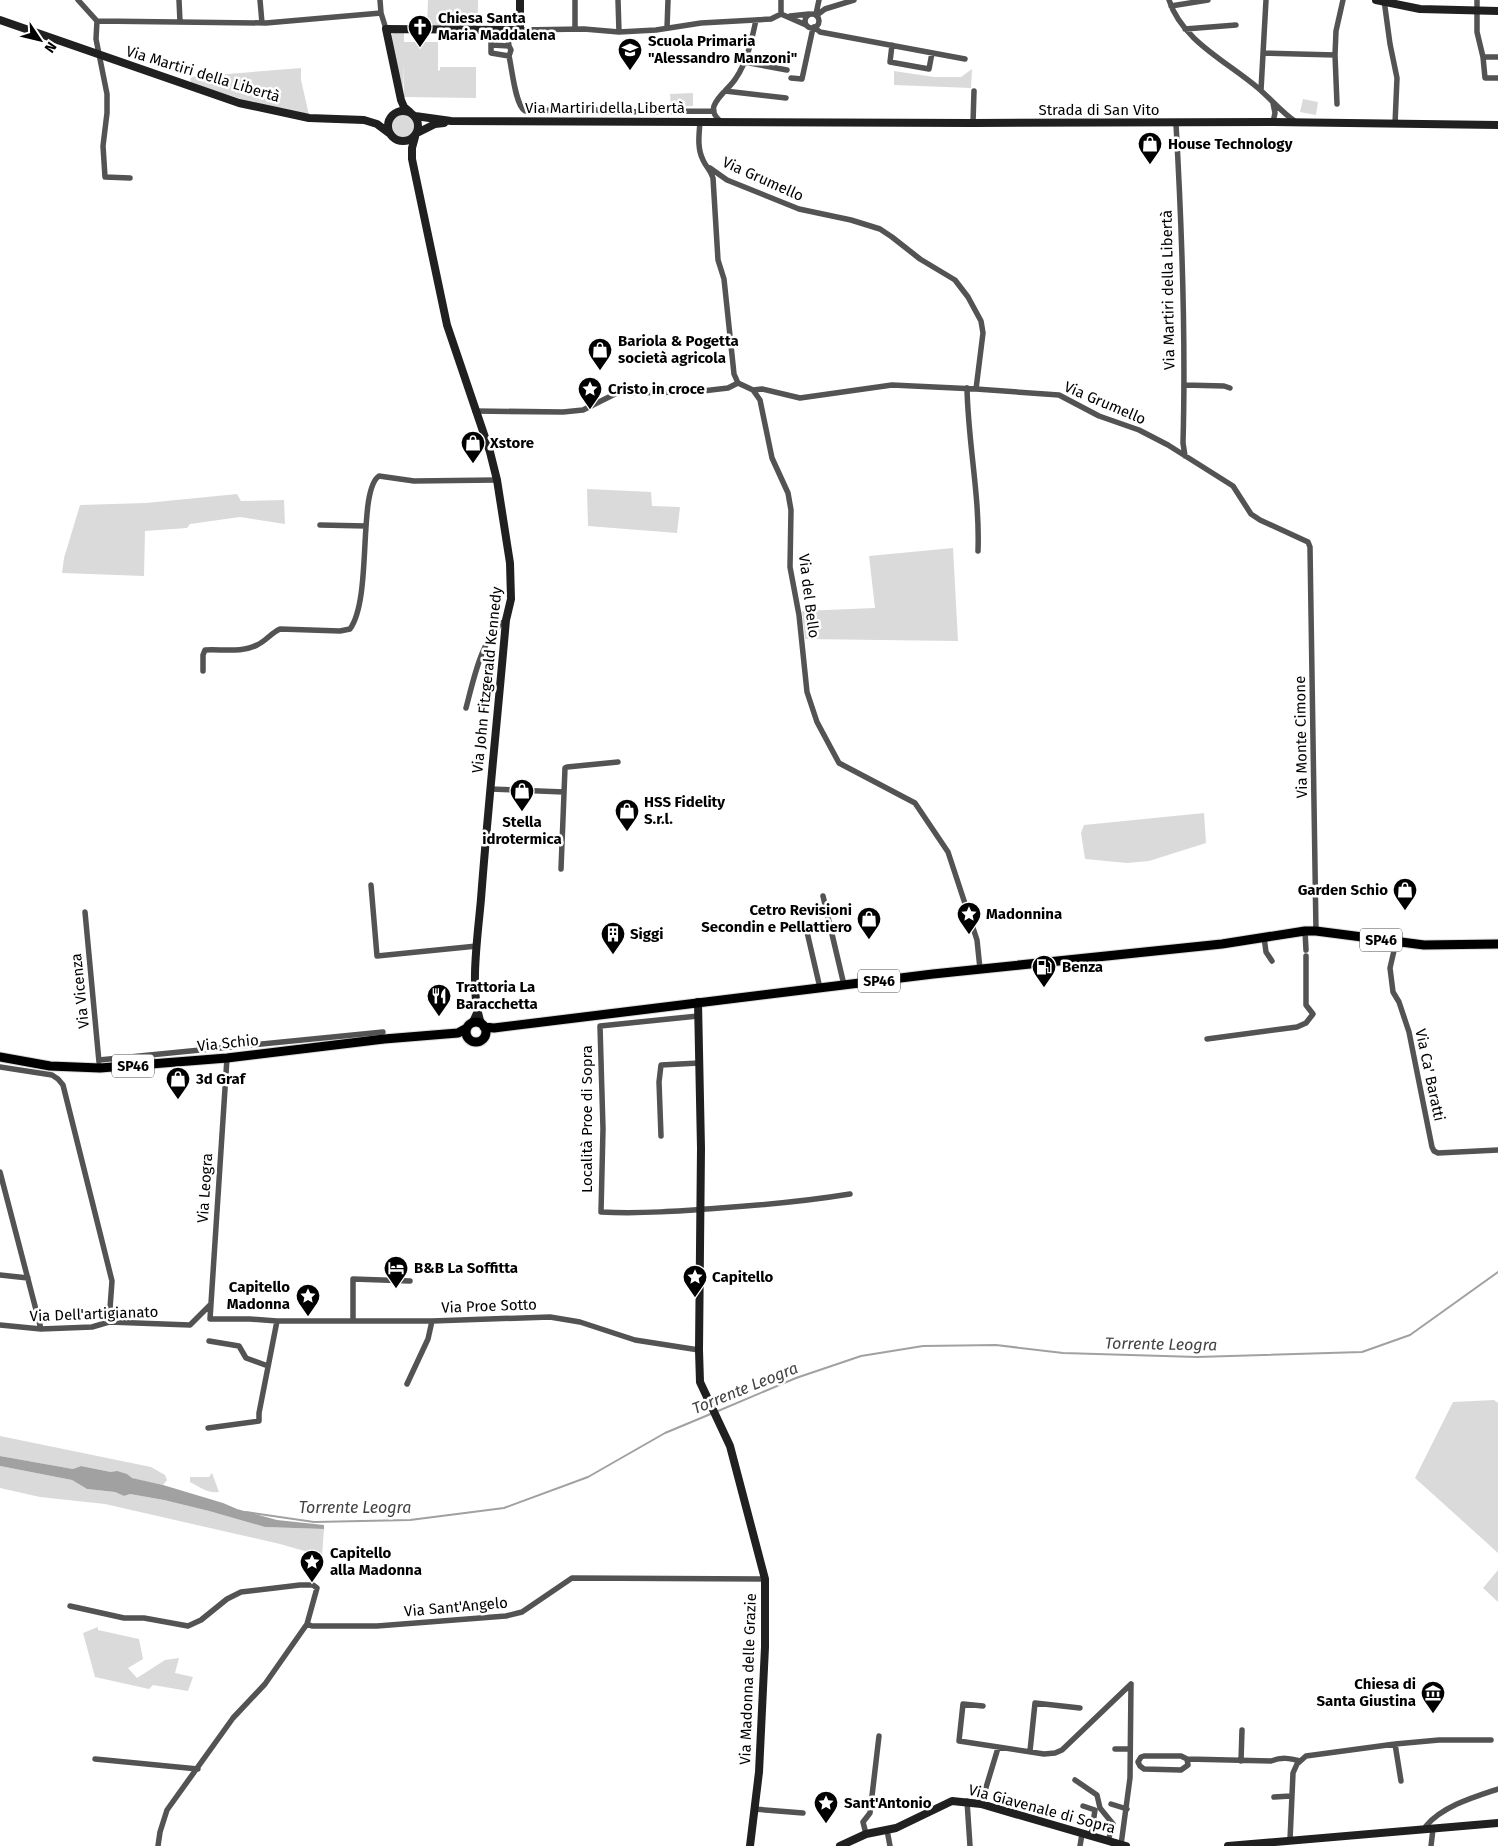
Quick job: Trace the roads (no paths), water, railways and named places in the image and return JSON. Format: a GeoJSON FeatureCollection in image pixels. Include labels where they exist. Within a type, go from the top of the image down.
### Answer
{"type":"FeatureCollection","features":[{"type":"Feature","properties":{"kind":"main road"},"geometry":{"type":"LineString","coordinates":[[399,89],[393,115],[388,123],[389,133],[396,140],[408,141],[416,135],[419,124],[413,114],[402,103],[399,89],[386,29],[520,30],[520,0]]}},
{"type":"Feature","properties":{"kind":"main road"},"geometry":{"type":"LineString","coordinates":[[1376,0],[1420,9],[1498,11]]}},
{"type":"Feature","properties":{"kind":"main road","name":"Via Martiri della Libertà"},"geometry":{"type":"LineString","coordinates":[[0,20],[209,94],[270,111],[309,118],[364,120],[377,124],[389,133]]}},
{"type":"Feature","properties":{"kind":"main road"},"geometry":{"type":"LineString","coordinates":[[364,120],[393,115],[399,111],[413,114]]}},
{"type":"Feature","properties":{"kind":"main road","name":"Via Martiri della Libertà"},"geometry":{"type":"LineString","coordinates":[[413,114],[450,121],[700,122]]}},
{"type":"Feature","properties":{"kind":"main road","name":"Via Martiri della Libertà"},"geometry":{"type":"LineString","coordinates":[[416,135],[435,124],[450,121]]}},
{"type":"Feature","properties":{"kind":"main road","name":"Strada di San Vito"},"geometry":{"type":"LineString","coordinates":[[700,122],[1176,124],[1276,122],[1498,125]]}},
{"type":"Feature","properties":{"kind":"main road","name":"Via John Fitzgerald Kennedy"},"geometry":{"type":"LineString","coordinates":[[416,135],[412,148],[412,159],[447,325],[490,452],[497,480],[510,563],[511,599],[506,620],[490,788],[478,946],[475,993],[479,1029]]}},
{"type":"Feature","properties":{"kind":"main road","name":"Via John Fitzgerald Kennedy"},"geometry":{"type":"LineString","coordinates":[[401,141],[412,159]]}},
{"type":"Feature","properties":{"kind":"main road","name":"SP46"},"geometry":{"type":"LineString","coordinates":[[479,1029],[980,969],[1222,944],[1316,931],[1424,945],[1498,944]]}},
{"type":"Feature","properties":{"kind":"main road"},"geometry":{"type":"LineString","coordinates":[[698,1002],[700,1063],[699,1350]]}},
{"type":"Feature","properties":{"kind":"main road","name":"Via Schio"},"geometry":{"type":"LineString","coordinates":[[0,1057],[50,1066],[226,1058],[384,1039],[458,1034],[479,1029]]}},
{"type":"Feature","properties":{"kind":"main road","name":"Via Madonna delle Grazie"},"geometry":{"type":"LineString","coordinates":[[699,1350],[700,1382],[730,1446],[750,1516],[765,1579],[765,1647],[759,1772],[750,1846]]}},
{"type":"Feature","properties":{"kind":"main road","name":"Via Giavenale di Sopra"},"geometry":{"type":"LineString","coordinates":[[840,1846],[866,1834],[896,1828],[952,1800],[981,1804],[1124,1846]]}},
{"type":"Feature","properties":{"kind":"main road"},"geometry":{"type":"LineString","coordinates":[[1228,1846],[1290,1840],[1301,1842],[1498,1823]]}},
{"type":"Feature","properties":{"kind":"street"},"geometry":{"type":"LineString","coordinates":[[78,0],[97,21],[96,39],[98,55],[107,94],[107,114],[103,146],[104,177],[130,178]]}},
{"type":"Feature","properties":{"kind":"street"},"geometry":{"type":"LineString","coordinates":[[179,0],[180,22]]}},
{"type":"Feature","properties":{"kind":"street"},"geometry":{"type":"LineString","coordinates":[[260,0],[262,23]]}},
{"type":"Feature","properties":{"kind":"street"},"geometry":{"type":"LineString","coordinates":[[380,0],[381,13],[386,29]]}},
{"type":"Feature","properties":{"kind":"street"},"geometry":{"type":"LineString","coordinates":[[575,0],[575,30]]}},
{"type":"Feature","properties":{"kind":"street"},"geometry":{"type":"LineString","coordinates":[[618,0],[619,32]]}},
{"type":"Feature","properties":{"kind":"street"},"geometry":{"type":"LineString","coordinates":[[667,28],[668,0]]}},
{"type":"Feature","properties":{"kind":"street"},"geometry":{"type":"LineString","coordinates":[[781,0],[781,14]]}},
{"type":"Feature","properties":{"kind":"street"},"geometry":{"type":"LineString","coordinates":[[814,14],[819,0]]}},
{"type":"Feature","properties":{"kind":"street"},"geometry":{"type":"LineString","coordinates":[[806,25],[805,18],[825,9],[854,0]]}},
{"type":"Feature","properties":{"kind":"street"},"geometry":{"type":"LineString","coordinates":[[1208,0],[1170,3],[1175,16],[1185,30],[1261,90],[1298,123]]}},
{"type":"Feature","properties":{"kind":"street"},"geometry":{"type":"LineString","coordinates":[[1261,90],[1266,0]]}},
{"type":"Feature","properties":{"kind":"street"},"geometry":{"type":"LineString","coordinates":[[1337,104],[1336,31],[1343,0]]}},
{"type":"Feature","properties":{"kind":"street"},"geometry":{"type":"LineString","coordinates":[[1477,0],[1477,32],[1483,56],[1485,78],[1498,78]]}},
{"type":"Feature","properties":{"kind":"street"},"geometry":{"type":"LineString","coordinates":[[1384,1],[1397,78],[1395,124]]}},
{"type":"Feature","properties":{"kind":"street"},"geometry":{"type":"LineString","coordinates":[[97,21],[262,23],[381,13]]}},
{"type":"Feature","properties":{"kind":"street"},"geometry":{"type":"LineString","coordinates":[[520,30],[619,32],[701,23],[771,19],[781,14],[790,16],[806,25],[815,26],[820,32],[965,59]]}},
{"type":"Feature","properties":{"kind":"street"},"geometry":{"type":"LineString","coordinates":[[790,16],[814,14],[819,19],[815,26],[802,79],[791,78]]}},
{"type":"Feature","properties":{"kind":"street"},"geometry":{"type":"LineString","coordinates":[[722,122],[714,114],[714,107],[718,99],[736,78],[744,62],[756,20]]}},
{"type":"Feature","properties":{"kind":"street"},"geometry":{"type":"LineString","coordinates":[[1185,30],[1236,25]]}},
{"type":"Feature","properties":{"kind":"street"},"geometry":{"type":"LineString","coordinates":[[491,30],[491,54],[509,56]]}},
{"type":"Feature","properties":{"kind":"street"},"geometry":{"type":"LineString","coordinates":[[508,30],[511,50],[509,56],[518,101],[525,111],[594,109],[603,112],[714,111]]}},
{"type":"Feature","properties":{"kind":"street"},"geometry":{"type":"LineString","coordinates":[[892,45],[890,62],[929,69],[932,53]]}},
{"type":"Feature","properties":{"kind":"street"},"geometry":{"type":"LineString","coordinates":[[491,47],[509,46]]}},
{"type":"Feature","properties":{"kind":"street"},"geometry":{"type":"LineString","coordinates":[[1263,53],[1335,55]]}},
{"type":"Feature","properties":{"kind":"street"},"geometry":{"type":"LineString","coordinates":[[1483,56],[1498,57]]}},
{"type":"Feature","properties":{"kind":"street"},"geometry":{"type":"LineString","coordinates":[[744,62],[786,70]]}},
{"type":"Feature","properties":{"kind":"street"},"geometry":{"type":"LineString","coordinates":[[725,91],[786,98]]}},
{"type":"Feature","properties":{"kind":"street"},"geometry":{"type":"LineString","coordinates":[[973,124],[974,91]]}},
{"type":"Feature","properties":{"kind":"street"},"geometry":{"type":"LineString","coordinates":[[1272,101],[1275,108],[1276,122]]}},
{"type":"Feature","properties":{"kind":"street"},"geometry":{"type":"LineString","coordinates":[[1276,122],[1281,109]]}},
{"type":"Feature","properties":{"kind":"street"},"geometry":{"type":"LineString","coordinates":[[700,122],[699,150],[704,163],[710,168],[712,178],[718,260],[724,279],[732,362],[738,383],[753,390],[762,389],[800,398],[892,385],[976,389]]}},
{"type":"Feature","properties":{"kind":"street","name":"Via Martiri della Libertà"},"geometry":{"type":"LineString","coordinates":[[1176,124],[1183,298],[1183,444],[1185,456]]}},
{"type":"Feature","properties":{"kind":"street","name":"Via Grumello"},"geometry":{"type":"LineString","coordinates":[[710,168],[728,180],[799,210],[851,220],[880,230],[920,259],[955,280],[965,291],[981,322],[982,334],[976,389],[1059,395],[1115,423],[1144,433],[1233,486],[1251,514],[1260,520],[1308,542]]}},
{"type":"Feature","properties":{"kind":"street"},"geometry":{"type":"LineString","coordinates":[[475,411],[563,412],[583,410],[618,393],[694,392],[728,388],[738,383]]}},
{"type":"Feature","properties":{"kind":"street"},"geometry":{"type":"LineString","coordinates":[[1184,385],[1224,386],[1230,388]]}},
{"type":"Feature","properties":{"kind":"street"},"geometry":{"type":"LineString","coordinates":[[968,388],[968,422],[979,518],[978,551]]}},
{"type":"Feature","properties":{"kind":"street","name":"Via del Bello"},"geometry":{"type":"LineString","coordinates":[[753,390],[760,400],[772,458],[788,493],[792,510],[790,567],[799,615],[807,692],[817,722],[839,763],[915,803],[948,852],[977,940],[980,969]]}},
{"type":"Feature","properties":{"kind":"street"},"geometry":{"type":"LineString","coordinates":[[203,671],[203,655],[205,650],[249,648],[258,645],[274,631],[280,629],[350,629],[359,612],[366,552],[369,498],[372,484],[379,476],[414,481],[497,480]]}},
{"type":"Feature","properties":{"kind":"street"},"geometry":{"type":"LineString","coordinates":[[320,525],[366,526]]}},
{"type":"Feature","properties":{"kind":"street","name":"Via Monte Cimone"},"geometry":{"type":"LineString","coordinates":[[1308,542],[1310,547],[1312,630],[1316,931]]}},
{"type":"Feature","properties":{"kind":"street"},"geometry":{"type":"LineString","coordinates":[[466,708],[483,650],[500,624],[506,620]]}},
{"type":"Feature","properties":{"kind":"street"},"geometry":{"type":"LineString","coordinates":[[561,869],[566,768],[618,762]]}},
{"type":"Feature","properties":{"kind":"street"},"geometry":{"type":"LineString","coordinates":[[490,788],[564,792]]}},
{"type":"Feature","properties":{"kind":"street"},"geometry":{"type":"LineString","coordinates":[[372,885],[377,956],[478,946]]}},
{"type":"Feature","properties":{"kind":"street"},"geometry":{"type":"LineString","coordinates":[[823,896],[844,985]]}},
{"type":"Feature","properties":{"kind":"street","name":"Via Vicenza"},"geometry":{"type":"LineString","coordinates":[[85,912],[100,1064]]}},
{"type":"Feature","properties":{"kind":"street"},"geometry":{"type":"LineString","coordinates":[[807,932],[820,988]]}},
{"type":"Feature","properties":{"kind":"street"},"geometry":{"type":"LineString","coordinates":[[1207,1039],[1297,1027],[1306,1023],[1313,1014],[1306,1005],[1305,932]]}},
{"type":"Feature","properties":{"kind":"street"},"geometry":{"type":"LineString","coordinates":[[1264,937],[1266,952],[1272,961]]}},
{"type":"Feature","properties":{"kind":"street","name":"Via Ca' Baratti"},"geometry":{"type":"LineString","coordinates":[[1396,942],[1390,968],[1393,992],[1399,1002],[1408,1032],[1432,1147],[1438,1153],[1498,1150]]}},
{"type":"Feature","properties":{"kind":"street","name":"Località Proe di Sopra"},"geometry":{"type":"LineString","coordinates":[[698,1016],[600,1026],[603,1129],[601,1212],[626,1213],[700,1210],[802,1201],[850,1194]]}},
{"type":"Feature","properties":{"kind":"street","name":"Via Schio"},"geometry":{"type":"LineString","coordinates":[[100,1064],[383,1032]]}},
{"type":"Feature","properties":{"kind":"street","name":"Via Leogra"},"geometry":{"type":"LineString","coordinates":[[210,1319],[226,1058]]}},
{"type":"Feature","properties":{"kind":"street"},"geometry":{"type":"LineString","coordinates":[[661,1136],[659,1082],[661,1065],[700,1063]]}},
{"type":"Feature","properties":{"kind":"street"},"geometry":{"type":"LineString","coordinates":[[0,1067],[52,1075],[63,1085],[112,1281],[109,1322]]}},
{"type":"Feature","properties":{"kind":"street"},"geometry":{"type":"LineString","coordinates":[[0,1172],[41,1329]]}},
{"type":"Feature","properties":{"kind":"street"},"geometry":{"type":"LineString","coordinates":[[0,1275],[28,1278]]}},
{"type":"Feature","properties":{"kind":"street"},"geometry":{"type":"LineString","coordinates":[[353,1320],[353,1279],[410,1281]]}},
{"type":"Feature","properties":{"kind":"street","name":"Via Dell'artigianato"},"geometry":{"type":"LineString","coordinates":[[0,1325],[41,1329],[92,1327],[109,1322],[190,1325],[210,1305]]}},
{"type":"Feature","properties":{"kind":"street","name":"Via Proe Sotto"},"geometry":{"type":"LineString","coordinates":[[210,1319],[432,1321],[550,1317],[580,1322],[636,1340],[699,1350]]}},
{"type":"Feature","properties":{"kind":"street"},"geometry":{"type":"LineString","coordinates":[[208,1428],[260,1421],[277,1321]]}},
{"type":"Feature","properties":{"kind":"street"},"geometry":{"type":"LineString","coordinates":[[407,1384],[428,1339],[432,1321]]}},
{"type":"Feature","properties":{"kind":"street"},"geometry":{"type":"LineString","coordinates":[[209,1341],[238,1346],[246,1358],[268,1366]]}},
{"type":"Feature","properties":{"kind":"street","name":"Via Sant'Angelo"},"geometry":{"type":"LineString","coordinates":[[307,1624],[312,1626],[377,1626],[506,1616],[522,1612],[572,1578],[765,1579]]}},
{"type":"Feature","properties":{"kind":"street"},"geometry":{"type":"LineString","coordinates":[[70,1606],[124,1618],[144,1618],[188,1626],[201,1620],[227,1599],[241,1592],[300,1585],[313,1585],[317,1588],[307,1624],[265,1684],[233,1718],[167,1810],[158,1846]]}},
{"type":"Feature","properties":{"kind":"street","name":"Via Giavenale di Sopra"},"geometry":{"type":"LineString","coordinates":[[1030,1751],[1055,1754],[1062,1750],[1130,1684],[1130,1778],[1124,1846]]}},
{"type":"Feature","properties":{"kind":"street"},"geometry":{"type":"LineString","coordinates":[[983,1706],[963,1704],[959,1741],[1030,1751],[1035,1703],[1080,1708]]}},
{"type":"Feature","properties":{"kind":"street"},"geometry":{"type":"LineString","coordinates":[[1240,1761],[1242,1730]]}},
{"type":"Feature","properties":{"kind":"street"},"geometry":{"type":"LineString","coordinates":[[866,1834],[863,1822],[870,1813],[879,1736]]}},
{"type":"Feature","properties":{"kind":"street"},"geometry":{"type":"LineString","coordinates":[[1290,1840],[1293,1773],[1300,1761],[1306,1756],[1439,1740],[1491,1740]]}},
{"type":"Feature","properties":{"kind":"street"},"geometry":{"type":"LineString","coordinates":[[1395,1744],[1401,1781]]}},
{"type":"Feature","properties":{"kind":"street"},"geometry":{"type":"LineString","coordinates":[[981,1804],[998,1748]]}},
{"type":"Feature","properties":{"kind":"street"},"geometry":{"type":"LineString","coordinates":[[1115,1749],[1130,1751],[1140,1766],[1144,1768],[1181,1770],[1186,1767],[1187,1759]]}},
{"type":"Feature","properties":{"kind":"street"},"geometry":{"type":"LineString","coordinates":[[1138,1762],[1144,1756],[1181,1756],[1187,1759],[1271,1762],[1288,1758],[1300,1761]]}},
{"type":"Feature","properties":{"kind":"street"},"geometry":{"type":"LineString","coordinates":[[95,1759],[198,1769]]}},
{"type":"Feature","properties":{"kind":"street","name":"Via Giavenale di Sopra"},"geometry":{"type":"LineString","coordinates":[[1075,1780],[1097,1795],[1100,1808],[1113,1824],[1108,1841]]}},
{"type":"Feature","properties":{"kind":"street"},"geometry":{"type":"LineString","coordinates":[[1431,1846],[1430,1829],[1426,1826],[1431,1821],[1452,1807],[1474,1796],[1498,1789]]}},
{"type":"Feature","properties":{"kind":"street"},"geometry":{"type":"LineString","coordinates":[[1274,1797],[1291,1796]]}},
{"type":"Feature","properties":{"kind":"street"},"geometry":{"type":"LineString","coordinates":[[967,1801],[970,1846]]}},
{"type":"Feature","properties":{"kind":"street","name":"Via Giavenale di Sopra"},"geometry":{"type":"LineString","coordinates":[[1111,1804],[1127,1809]]}},
{"type":"Feature","properties":{"kind":"street","name":"Via Giavenale di Sopra"},"geometry":{"type":"LineString","coordinates":[[1083,1806],[1095,1810],[1091,1836]]}},
{"type":"Feature","properties":{"kind":"street"},"geometry":{"type":"LineString","coordinates":[[754,1809],[803,1813]]}},
{"type":"Feature","properties":{"kind":"street"},"geometry":{"type":"LineString","coordinates":[[887,1830],[890,1846]]}},
{"type":"Feature","properties":{"kind":"street"},"geometry":{"type":"LineString","coordinates":[[1080,1846],[1082,1834]]}},
{"type":"Feature","properties":{"kind":"waterway","name":"Torrente Leogra"},"geometry":{"type":"LineString","coordinates":[[718,1411],[796,1378],[861,1356],[923,1346],[996,1345],[1063,1353],[1197,1357],[1362,1352],[1410,1335],[1498,1272]]}},
{"type":"Feature","properties":{"kind":"waterway","name":"Torrente Leogra"},"geometry":{"type":"LineString","coordinates":[[246,1512],[314,1522],[410,1520],[504,1508],[588,1477],[665,1433],[713,1413]]}},
{"type":"Feature","properties":{"kind":"place","name":"Chiesa Santa Maria Maddalena"},"geometry":{"type":"Point","coordinates":[420,48]}},
{"type":"Feature","properties":{"kind":"place","name":"Scuola Primaria \"Alessandro Manzoni\""},"geometry":{"type":"Point","coordinates":[630,71]}},
{"type":"Feature","properties":{"kind":"place","name":"House Technology"},"geometry":{"type":"Point","coordinates":[1150,165]}},
{"type":"Feature","properties":{"kind":"place","name":"Bariola & Pogetta società agricola"},"geometry":{"type":"Point","coordinates":[600,371]}},
{"type":"Feature","properties":{"kind":"place","name":"Cristo in croce"},"geometry":{"type":"Point","coordinates":[590,410]}},
{"type":"Feature","properties":{"kind":"place","name":"Xstore"},"geometry":{"type":"Point","coordinates":[473,464]}},
{"type":"Feature","properties":{"kind":"place","name":"Stella idrotermica"},"geometry":{"type":"Point","coordinates":[522,812]}},
{"type":"Feature","properties":{"kind":"place","name":"HSS Fidelity S.r.l."},"geometry":{"type":"Point","coordinates":[627,832]}},
{"type":"Feature","properties":{"kind":"place","name":"Garden Schio"},"geometry":{"type":"Point","coordinates":[1405,911]}},
{"type":"Feature","properties":{"kind":"place","name":"Madonnina"},"geometry":{"type":"Point","coordinates":[969,935]}},
{"type":"Feature","properties":{"kind":"place","name":"Cetro Revisioni Secondin e Pellattiero"},"geometry":{"type":"Point","coordinates":[869,940]}},
{"type":"Feature","properties":{"kind":"place","name":"Siggi"},"geometry":{"type":"Point","coordinates":[613,955]}},
{"type":"Feature","properties":{"kind":"place","name":"Benza"},"geometry":{"type":"Point","coordinates":[1044,988]}},
{"type":"Feature","properties":{"kind":"place","name":"Trattoria La Baracchetta"},"geometry":{"type":"Point","coordinates":[439,1017]}},
{"type":"Feature","properties":{"kind":"place","name":"3d Graf"},"geometry":{"type":"Point","coordinates":[178,1100]}},
{"type":"Feature","properties":{"kind":"place","name":"B&B La Soffitta"},"geometry":{"type":"Point","coordinates":[396,1289]}},
{"type":"Feature","properties":{"kind":"place","name":"Capitello"},"geometry":{"type":"Point","coordinates":[695,1298]}},
{"type":"Feature","properties":{"kind":"place","name":"Capitello Madonna"},"geometry":{"type":"Point","coordinates":[308,1317]}},
{"type":"Feature","properties":{"kind":"place","name":"Capitello alla Madonna"},"geometry":{"type":"Point","coordinates":[312,1583]}},
{"type":"Feature","properties":{"kind":"place","name":"Chiesa di Santa Giustina"},"geometry":{"type":"Point","coordinates":[1433,1714]}},
{"type":"Feature","properties":{"kind":"place","name":"Sant'Antonio"},"geometry":{"type":"Point","coordinates":[826,1824]}}]}
